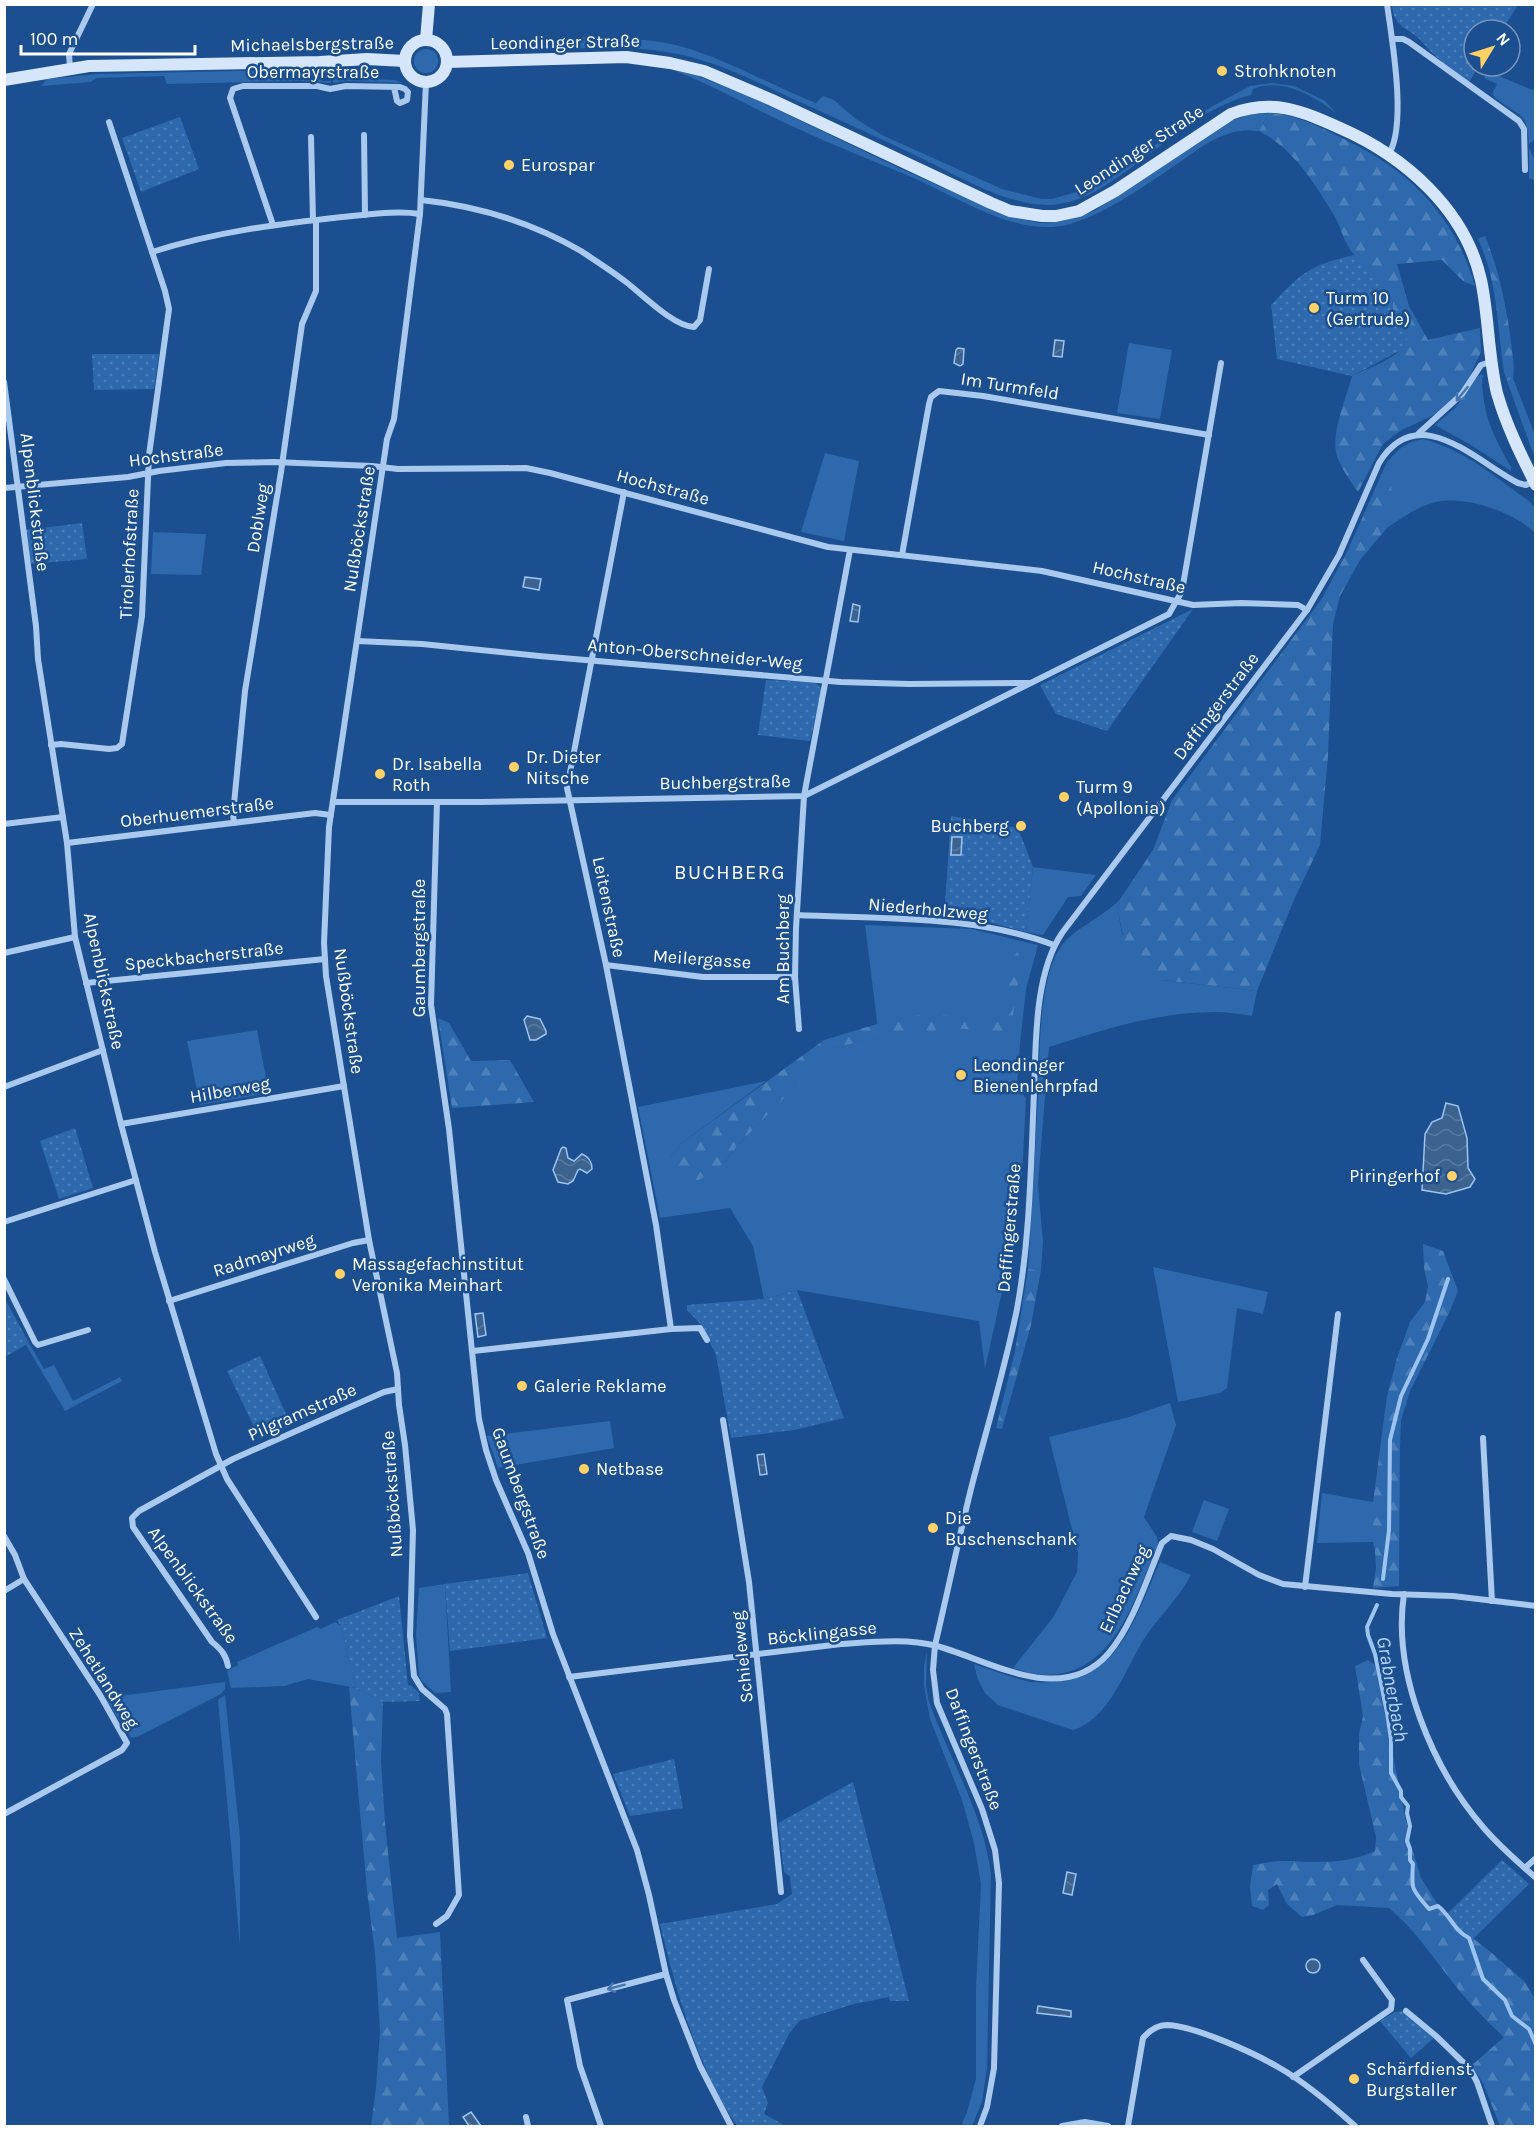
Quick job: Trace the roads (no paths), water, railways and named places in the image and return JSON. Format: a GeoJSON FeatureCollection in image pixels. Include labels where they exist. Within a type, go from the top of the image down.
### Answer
{"type":"FeatureCollection","features":[{"type":"Feature","properties":{"kind":"street"},"geometry":{"type":"LineString","coordinates":[[70,68],[69,54],[93,4]]}},
{"type":"Feature","properties":{"kind":"street"},"geometry":{"type":"LineString","coordinates":[[426,40],[429,4]]}},
{"type":"Feature","properties":{"kind":"street"},"geometry":{"type":"LineString","coordinates":[[1387,4],[1396,71],[1397,125],[1395,143],[1389,154]]}},
{"type":"Feature","properties":{"kind":"street"},"geometry":{"type":"LineString","coordinates":[[1392,39],[1403,39],[1409,42],[1519,121],[1524,129],[1525,170]]}},
{"type":"Feature","properties":{"kind":"street"},"geometry":{"type":"LineString","coordinates":[[426,40],[441,46],[447,56],[447,62],[440,77],[426,82],[416,80],[411,76],[405,66],[405,55],[411,45],[426,40]]}},
{"type":"Feature","properties":{"kind":"street","name":"Leondinger Straße"},"geometry":{"type":"LineString","coordinates":[[447,62],[626,57],[670,63],[704,71],[772,99],[991,203],[1010,211],[1042,216],[1056,216],[1079,211],[1102,200],[1221,119],[1244,109],[1266,106],[1291,108],[1354,134],[1389,154],[1431,190],[1460,226],[1481,278],[1497,393],[1504,416],[1535,483]]}},
{"type":"Feature","properties":{"kind":"street","name":"Michaelsbergstraße"},"geometry":{"type":"LineString","coordinates":[[4,80],[89,66],[320,62],[367,59],[405,61]]}},
{"type":"Feature","properties":{"kind":"street","name":"Nußböckstraße"},"geometry":{"type":"LineString","coordinates":[[426,82],[420,214],[394,419],[387,439],[331,815],[327,858],[325,959],[369,1240],[397,1373],[413,1530],[410,1635],[414,1676],[422,1689],[447,1714],[459,1895],[447,1916],[436,1924]]}},
{"type":"Feature","properties":{"kind":"street","name":"Obermayrstraße"},"geometry":{"type":"LineString","coordinates":[[273,225],[230,98],[233,89],[254,86],[317,86],[330,89],[346,86],[393,87]]}},
{"type":"Feature","properties":{"kind":"street","name":"Tirolerhofstraße"},"geometry":{"type":"LineString","coordinates":[[51,746],[61,744],[109,749],[122,744],[142,616],[148,473],[169,309],[109,122]]}},
{"type":"Feature","properties":{"kind":"street"},"geometry":{"type":"LineString","coordinates":[[364,135],[365,215]]}},
{"type":"Feature","properties":{"kind":"street"},"geometry":{"type":"LineString","coordinates":[[311,137],[315,220]]}},
{"type":"Feature","properties":{"kind":"street"},"geometry":{"type":"LineString","coordinates":[[421,200],[457,204],[492,212],[553,236],[611,270],[668,315],[688,327],[694,327],[700,320],[709,269]]}},
{"type":"Feature","properties":{"kind":"street"},"geometry":{"type":"LineString","coordinates":[[152,252],[214,235],[273,225],[365,215],[409,212],[420,214]]}},
{"type":"Feature","properties":{"kind":"street","name":"Doblweg"},"geometry":{"type":"LineString","coordinates":[[234,823],[245,691],[302,324],[316,291],[315,220]]}},
{"type":"Feature","properties":{"kind":"street","name":"Daffingerstraße"},"geometry":{"type":"LineString","coordinates":[[980,2127],[987,2107],[994,2068],[999,1883],[995,1850],[982,1809],[937,1703],[933,1670],[935,1645],[1017,1308],[1024,1257],[1036,1032],[1042,989],[1054,945],[1307,610],[1339,555],[1383,457],[1401,441],[1418,434],[1462,394],[1481,365],[1493,361]]}},
{"type":"Feature","properties":{"kind":"street"},"geometry":{"type":"LineString","coordinates":[[1176,602],[1182,591],[1221,363]]}},
{"type":"Feature","properties":{"kind":"street","name":"Alpenblickstraße"},"geometry":{"type":"LineString","coordinates":[[4,382],[36,626],[38,659],[67,843],[75,937],[121,1124],[169,1301],[221,1467],[316,1617]]}},
{"type":"Feature","properties":{"kind":"street","name":"Im Turmfeld"},"geometry":{"type":"LineString","coordinates":[[902,555],[929,404],[931,397],[939,391],[983,396],[1209,435]]}},
{"type":"Feature","properties":{"kind":"street"},"geometry":{"type":"LineString","coordinates":[[1418,434],[1443,439],[1518,483],[1526,485],[1535,483]]}},
{"type":"Feature","properties":{"kind":"street","name":"Hochstraße"},"geometry":{"type":"LineString","coordinates":[[4,488],[128,477],[226,463],[282,463],[398,469],[526,468],[828,546],[1042,571],[1193,605],[1241,603],[1298,605],[1307,610]]}},
{"type":"Feature","properties":{"kind":"street","name":"Leitenstraße"},"geometry":{"type":"LineString","coordinates":[[624,492],[567,788],[606,965],[656,1225],[670,1329]]}},
{"type":"Feature","properties":{"kind":"street","name":"Am Buchberg"},"geometry":{"type":"LineString","coordinates":[[800,1029],[795,977],[804,796],[850,550]]}},
{"type":"Feature","properties":{"kind":"street","name":"Buchbergstraße"},"geometry":{"type":"LineString","coordinates":[[333,802],[804,796],[1169,614],[1176,602]]}},
{"type":"Feature","properties":{"kind":"street","name":"Anton-Oberschneider-Weg"},"geometry":{"type":"LineString","coordinates":[[357,641],[422,644],[826,680],[909,684],[1032,683]]}},
{"type":"Feature","properties":{"kind":"street","name":"Gaumbergstraße"},"geometry":{"type":"LineString","coordinates":[[437,802],[431,1005],[449,1129],[479,1419],[496,1480],[528,1552],[553,1634],[637,1850],[666,1974],[692,2048],[730,2127]]}},
{"type":"Feature","properties":{"kind":"street","name":"Oberhuemerstraße"},"geometry":{"type":"LineString","coordinates":[[67,843],[315,813],[331,815]]}},
{"type":"Feature","properties":{"kind":"street"},"geometry":{"type":"LineString","coordinates":[[4,824],[63,817]]}},
{"type":"Feature","properties":{"kind":"street","name":"Niederholzweg"},"geometry":{"type":"LineString","coordinates":[[797,915],[908,920],[971,926],[1003,930],[1054,945]]}},
{"type":"Feature","properties":{"kind":"street"},"geometry":{"type":"LineString","coordinates":[[4,953],[75,937]]}},
{"type":"Feature","properties":{"kind":"street","name":"Speckbacherstraße"},"geometry":{"type":"LineString","coordinates":[[86,983],[325,959]]}},
{"type":"Feature","properties":{"kind":"street","name":"Meilergasse"},"geometry":{"type":"LineString","coordinates":[[606,965],[702,976],[795,977]]}},
{"type":"Feature","properties":{"kind":"street"},"geometry":{"type":"LineString","coordinates":[[4,1087],[103,1050]]}},
{"type":"Feature","properties":{"kind":"street","name":"Hilberweg"},"geometry":{"type":"LineString","coordinates":[[121,1124],[344,1086]]}},
{"type":"Feature","properties":{"kind":"street"},"geometry":{"type":"LineString","coordinates":[[4,1222],[136,1180]]}},
{"type":"Feature","properties":{"kind":"street","name":"Radmayrweg"},"geometry":{"type":"LineString","coordinates":[[169,1301],[369,1240]]}},
{"type":"Feature","properties":{"kind":"street"},"geometry":{"type":"LineString","coordinates":[[4,1279],[14,1303],[38,1345],[42,1346],[88,1330]]}},
{"type":"Feature","properties":{"kind":"street"},"geometry":{"type":"LineString","coordinates":[[1305,1587],[1338,1314]]}},
{"type":"Feature","properties":{"kind":"street"},"geometry":{"type":"LineString","coordinates":[[473,1351],[670,1329],[700,1328],[707,1340]]}},
{"type":"Feature","properties":{"kind":"street","name":"Pilgramstraße"},"geometry":{"type":"LineString","coordinates":[[221,1467],[233,1459],[384,1392],[398,1389]]}},
{"type":"Feature","properties":{"kind":"street","name":"Schieleweg"},"geometry":{"type":"LineString","coordinates":[[723,1420],[749,1582],[781,1892]]}},
{"type":"Feature","properties":{"kind":"street"},"geometry":{"type":"LineString","coordinates":[[1483,1438],[1492,1601]]}},
{"type":"Feature","properties":{"kind":"street","name":"Alpenblickstraße"},"geometry":{"type":"LineString","coordinates":[[221,1467],[139,1511],[132,1518],[133,1527],[212,1642],[221,1650],[227,1659],[228,1666]]}},
{"type":"Feature","properties":{"kind":"street","name":"Zehetlandweg"},"geometry":{"type":"LineString","coordinates":[[4,1536],[24,1579],[100,1695],[127,1743],[122,1750],[4,1814]]}},
{"type":"Feature","properties":{"kind":"street","name":"Erlbachweg"},"geometry":{"type":"LineString","coordinates":[[935,1645],[1031,1677],[1061,1677],[1088,1669],[1113,1648],[1127,1625],[1162,1543],[1171,1536],[1199,1543],[1270,1580],[1283,1584],[1536,1606]]}},
{"type":"Feature","properties":{"kind":"street"},"geometry":{"type":"LineString","coordinates":[[4,1591],[24,1579]]}},
{"type":"Feature","properties":{"kind":"street"},"geometry":{"type":"LineString","coordinates":[[1404,1594],[1401,1620],[1405,1656],[1409,1679],[1425,1730],[1449,1778],[1482,1827],[1536,1878]]}},
{"type":"Feature","properties":{"kind":"street","name":"Böcklingasse"},"geometry":{"type":"LineString","coordinates":[[569,1677],[841,1644],[908,1642],[935,1645]]}},
{"type":"Feature","properties":{"kind":"street"},"geometry":{"type":"LineString","coordinates":[[1525,1868],[1536,1858]]}},
{"type":"Feature","properties":{"kind":"street"},"geometry":{"type":"LineString","coordinates":[[1293,2078],[1391,2008],[1392,2000],[1363,1960]]}},
{"type":"Feature","properties":{"kind":"street"},"geometry":{"type":"LineString","coordinates":[[601,2127],[580,2066],[567,2000],[666,1974]]}},
{"type":"Feature","properties":{"kind":"street"},"geometry":{"type":"LineString","coordinates":[[1406,2011],[1470,2069],[1477,2082],[1492,2127]]}},
{"type":"Feature","properties":{"kind":"street"},"geometry":{"type":"LineString","coordinates":[[1128,2127],[1142,2041],[1145,2035],[1159,2026],[1167,2025],[1235,2046],[1280,2068],[1354,2127]]}},
{"type":"Feature","properties":{"kind":"street"},"geometry":{"type":"LineString","coordinates":[[526,2117],[528,2127]]}},
{"type":"Feature","properties":{"kind":"street"},"geometry":{"type":"LineString","coordinates":[[1062,2127],[1085,2122],[1107,2127]]}},
{"type":"Feature","properties":{"kind":"water"},"geometry":{"type":"Polygon","coordinates":[[[1055,340],[1064,341],[1062,357],[1053,356],[1055,340]]]}},
{"type":"Feature","properties":{"kind":"water"},"geometry":{"type":"Polygon","coordinates":[[[958,348],[964,349],[963,364],[960,366],[954,363],[958,348]]]}},
{"type":"Feature","properties":{"kind":"water"},"geometry":{"type":"Polygon","coordinates":[[[525,577],[541,579],[539,590],[523,587],[525,577]]]}},
{"type":"Feature","properties":{"kind":"water"},"geometry":{"type":"Polygon","coordinates":[[[853,604],[860,606],[858,622],[850,621],[853,604]]]}},
{"type":"Feature","properties":{"kind":"water"},"geometry":{"type":"Polygon","coordinates":[[[952,837],[962,837],[961,855],[951,855],[952,837]]]}},
{"type":"Feature","properties":{"kind":"water"},"geometry":{"type":"Polygon","coordinates":[[[527,1016],[540,1019],[546,1034],[536,1040],[530,1040],[524,1020],[527,1016]]]}},
{"type":"Feature","properties":{"kind":"water"},"geometry":{"type":"Polygon","coordinates":[[[1446,1103],[1458,1106],[1467,1138],[1468,1168],[1475,1179],[1470,1187],[1446,1194],[1422,1190],[1425,1134],[1432,1122],[1442,1118],[1446,1103]]]}},
{"type":"Feature","properties":{"kind":"water"},"geometry":{"type":"Polygon","coordinates":[[[563,1147],[566,1148],[568,1158],[574,1161],[582,1154],[587,1156],[592,1166],[587,1173],[578,1170],[573,1181],[568,1184],[558,1182],[553,1170],[563,1147]]]}},
{"type":"Feature","properties":{"kind":"water"},"geometry":{"type":"Polygon","coordinates":[[[483,1313],[486,1335],[478,1337],[475,1314],[483,1313]]]}},
{"type":"Feature","properties":{"kind":"water"},"geometry":{"type":"Polygon","coordinates":[[[764,1454],[767,1474],[760,1475],[757,1455],[764,1454]]]}},
{"type":"Feature","properties":{"kind":"water"},"geometry":{"type":"Polygon","coordinates":[[[1067,1872],[1076,1874],[1072,1895],[1063,1893],[1067,1872]]]}},
{"type":"Feature","properties":{"kind":"water"},"geometry":{"type":"Polygon","coordinates":[[[1310,1959],[1316,1959],[1320,1966],[1316,1973],[1310,1973],[1306,1969],[1306,1963],[1310,1959]]]}},
{"type":"Feature","properties":{"kind":"water"},"geometry":{"type":"Polygon","coordinates":[[[1038,2006],[1071,2011],[1071,2017],[1037,2013],[1038,2006]]]}},
{"type":"Feature","properties":{"kind":"water"},"geometry":{"type":"Polygon","coordinates":[[[471,2112],[481,2126],[469,2126],[463,2117],[471,2112]]]}},
{"type":"Feature","properties":{"kind":"waterway","name":"Grabnerbach"},"geometry":{"type":"LineString","coordinates":[[1383,1579],[1389,1530],[1390,1440],[1401,1396],[1428,1339],[1448,1279]]}},
{"type":"Feature","properties":{"kind":"waterway","name":"Grabnerbach"},"geometry":{"type":"LineString","coordinates":[[1377,1605],[1367,1627],[1368,1635],[1375,1654],[1387,1713],[1391,1739],[1391,1773],[1401,1791],[1401,1797],[1408,1806],[1410,1826],[1407,1841],[1410,1860],[1413,1864],[1414,1889],[1429,1909],[1438,1906],[1469,1938],[1483,1979],[1505,2000],[1512,2016],[1529,2029],[1536,2045]]}},
{"type":"Feature","properties":{"kind":"place","name":"Strohknoten"},"geometry":{"type":"Point","coordinates":[1222,71]}},
{"type":"Feature","properties":{"kind":"place","name":"Eurospar"},"geometry":{"type":"Point","coordinates":[509,165]}},
{"type":"Feature","properties":{"kind":"place","name":"Turm 10 (Gertrude)"},"geometry":{"type":"Point","coordinates":[1314,308]}},
{"type":"Feature","properties":{"kind":"place","name":"Dr. Dieter Nitsche"},"geometry":{"type":"Point","coordinates":[514,767]}},
{"type":"Feature","properties":{"kind":"place","name":"Dr. Isabella Roth"},"geometry":{"type":"Point","coordinates":[380,774]}},
{"type":"Feature","properties":{"kind":"place","name":"Turm 9 (Apollonia)"},"geometry":{"type":"Point","coordinates":[1064,797]}},
{"type":"Feature","properties":{"kind":"place","name":"Buchberg"},"geometry":{"type":"Point","coordinates":[1021,826]}},
{"type":"Feature","properties":{"kind":"place","name":"Leondinger Bienenlehrpfad"},"geometry":{"type":"Point","coordinates":[961,1075]}},
{"type":"Feature","properties":{"kind":"place","name":"Piringerhof"},"geometry":{"type":"Point","coordinates":[1452,1176]}},
{"type":"Feature","properties":{"kind":"place","name":"Massagefachinstitut Veronika Meinhart"},"geometry":{"type":"Point","coordinates":[340,1274]}},
{"type":"Feature","properties":{"kind":"place","name":"Galerie Reklame"},"geometry":{"type":"Point","coordinates":[522,1386]}},
{"type":"Feature","properties":{"kind":"place","name":"Netbase"},"geometry":{"type":"Point","coordinates":[584,1469]}},
{"type":"Feature","properties":{"kind":"place","name":"Die Buschenschank"},"geometry":{"type":"Point","coordinates":[933,1528]}},
{"type":"Feature","properties":{"kind":"place","name":"Schärfdienst Burgstaller"},"geometry":{"type":"Point","coordinates":[1354,2079]}},
{"type":"Feature","properties":{"kind":"district","name":"BUCHBERG"},"geometry":{"type":"Point","coordinates":[730,872]}}]}
